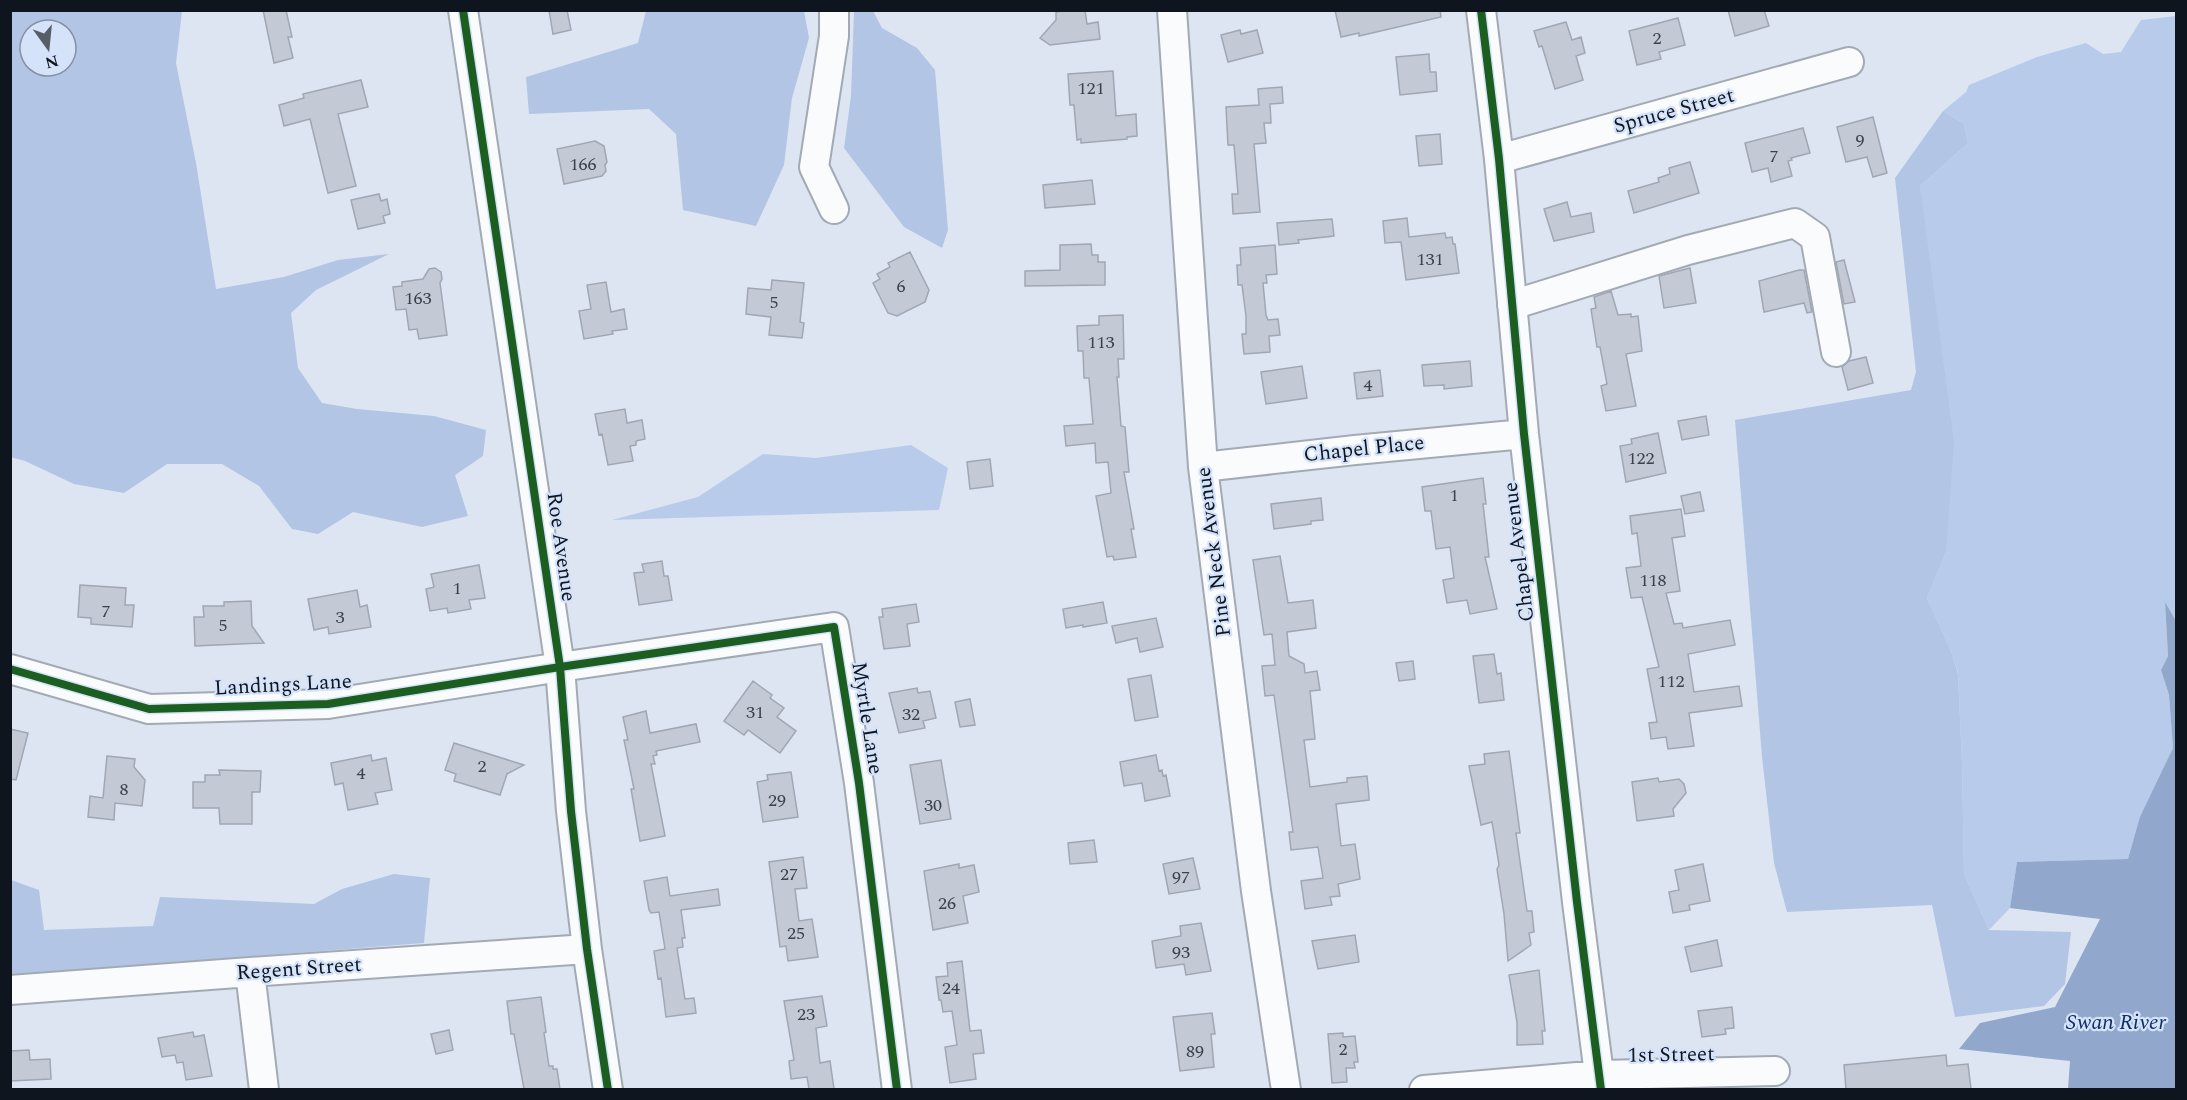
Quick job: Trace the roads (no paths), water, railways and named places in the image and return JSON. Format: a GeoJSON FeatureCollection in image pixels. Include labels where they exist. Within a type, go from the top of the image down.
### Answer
{"type":"FeatureCollection","features":[{"type":"Feature","properties":{"kind":"street","name":"Roe Avenue"},"geometry":{"type":"LineString","coordinates":[[463,10],[560,667],[571,811],[587,950],[608,1089]]}},
{"type":"Feature","properties":{"kind":"street"},"geometry":{"type":"LineString","coordinates":[[834,10],[834,36],[814,167],[834,209]]}},
{"type":"Feature","properties":{"kind":"street","name":"Pine Neck Avenue"},"geometry":{"type":"LineString","coordinates":[[1172,10],[1203,467],[1256,891],[1286,1089]]}},
{"type":"Feature","properties":{"kind":"street","name":"Chapel Avenue"},"geometry":{"type":"LineString","coordinates":[[1481,10],[1499,159],[1524,434],[1577,902],[1600,1082]]}},
{"type":"Feature","properties":{"kind":"street","name":"Spruce Street"},"geometry":{"type":"LineString","coordinates":[[1499,159],[1849,62]]}},
{"type":"Feature","properties":{"kind":"street"},"geometry":{"type":"LineString","coordinates":[[1512,305],[1688,250],[1795,223],[1815,237],[1836,352]]}},
{"type":"Feature","properties":{"kind":"street","name":"Chapel Place"},"geometry":{"type":"LineString","coordinates":[[1203,467],[1524,434]]}},
{"type":"Feature","properties":{"kind":"street","name":"Myrtle Lane"},"geometry":{"type":"LineString","coordinates":[[560,667],[834,627],[860,783],[897,1089]]}},
{"type":"Feature","properties":{"kind":"street","name":"Landings Lane"},"geometry":{"type":"LineString","coordinates":[[10,669],[149,709],[328,704],[560,667]]}},
{"type":"Feature","properties":{"kind":"street","name":"Regent Street"},"geometry":{"type":"LineString","coordinates":[[10,990],[587,950]]}},
{"type":"Feature","properties":{"kind":"street"},"geometry":{"type":"LineString","coordinates":[[250,972],[264,1089]]}},
{"type":"Feature","properties":{"kind":"street","name":"1st Street"},"geometry":{"type":"LineString","coordinates":[[1424,1089],[1600,1082],[1775,1071]]}},
{"type":"Feature","properties":{"kind":"water","name":"Swan River"},"geometry":{"type":"Polygon","coordinates":[[[2165,602],[2176,621],[2176,1089],[2068,1089],[2070,1061],[1959,1049],[1980,1023],[2055,1007],[2100,919],[2010,908],[2017,862],[2128,859],[2140,817],[2173,748],[2169,695],[2161,670],[2168,656],[2165,602]]]}}]}
